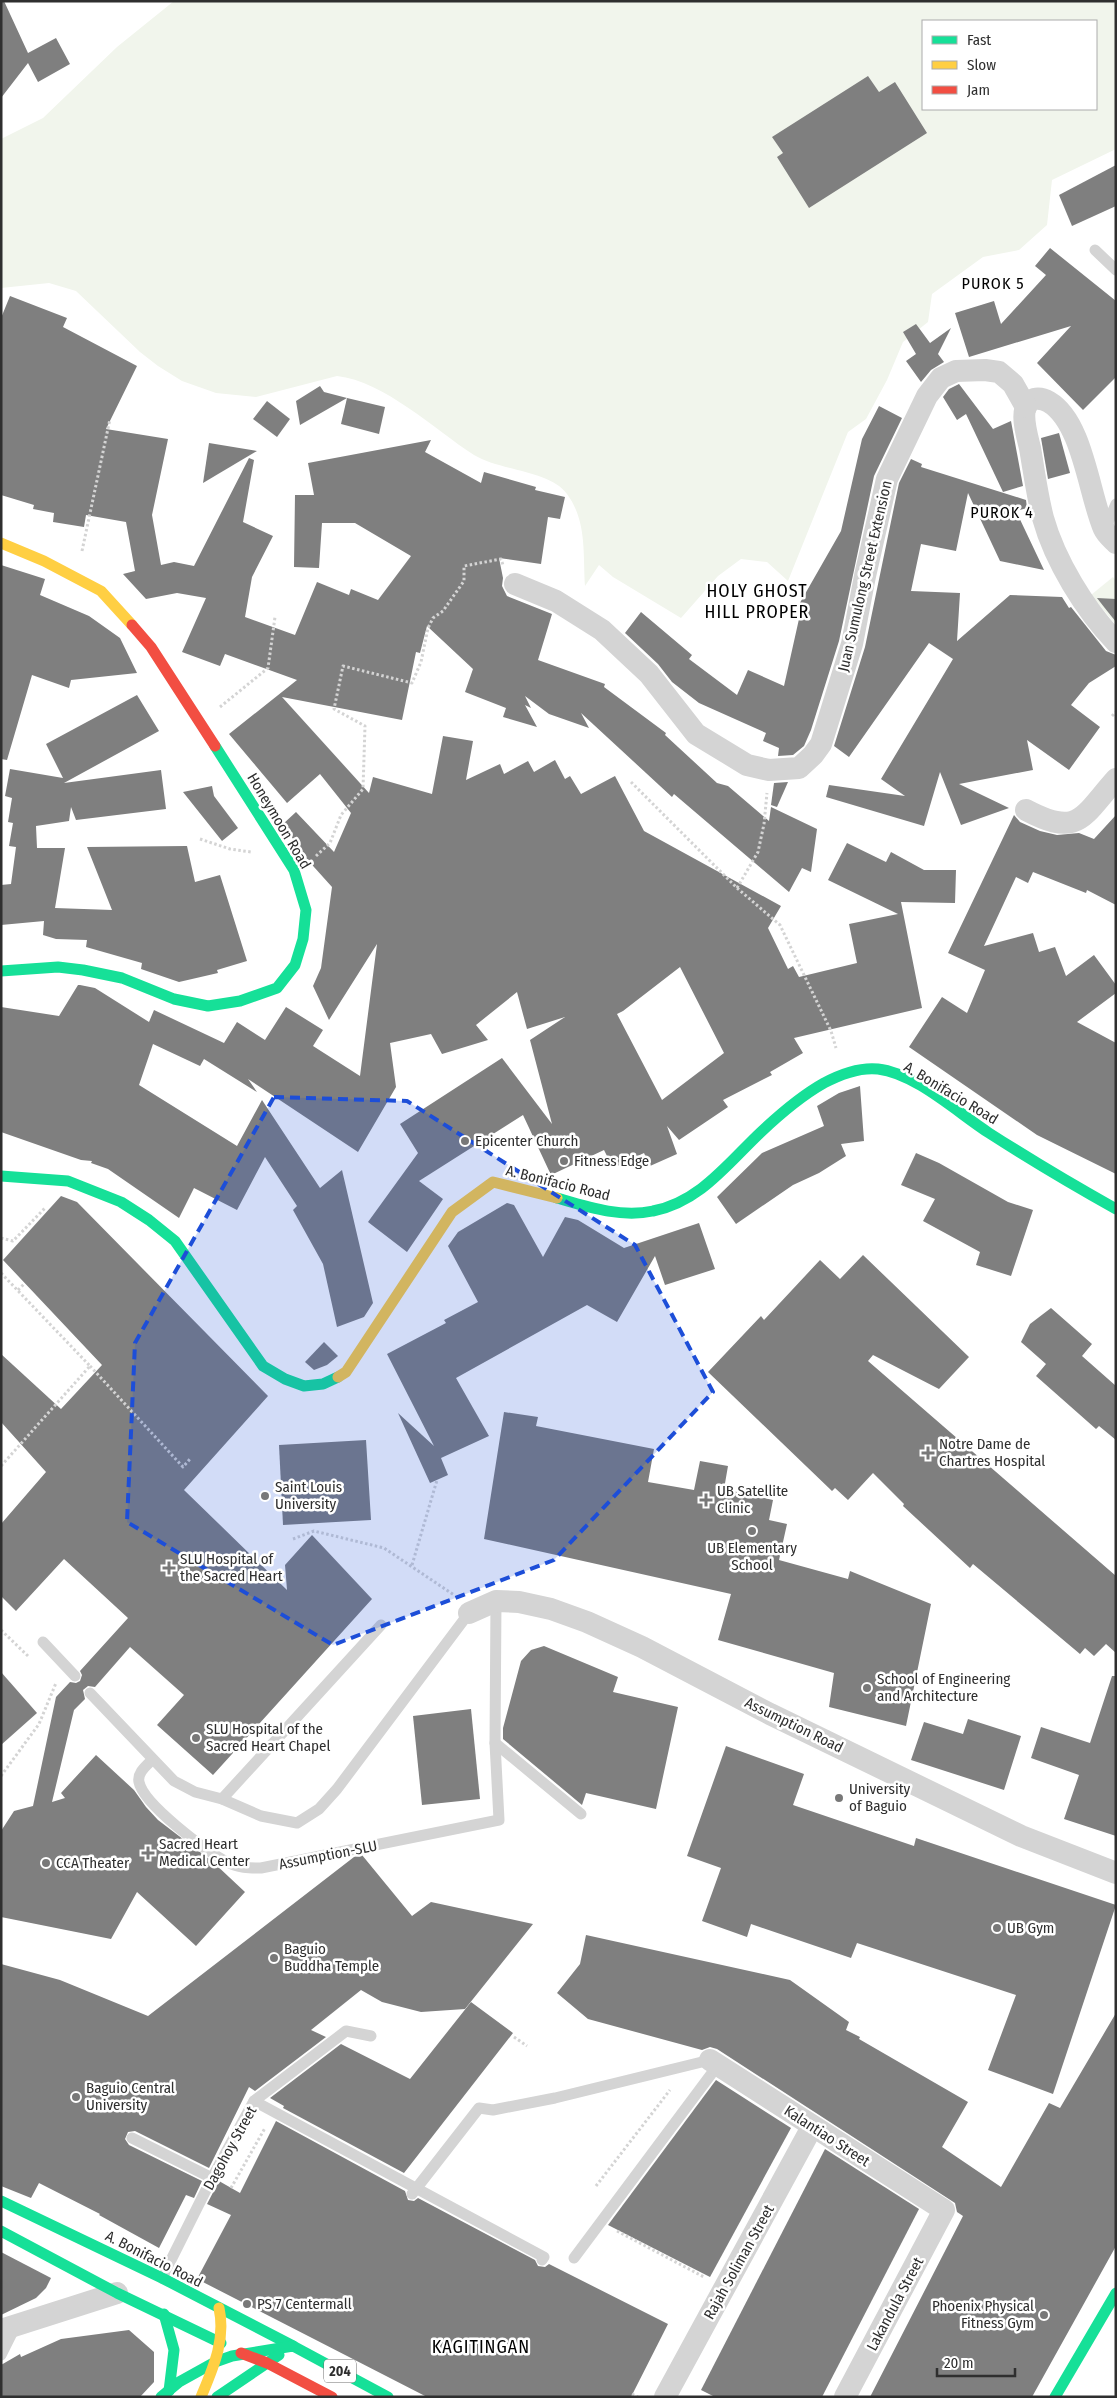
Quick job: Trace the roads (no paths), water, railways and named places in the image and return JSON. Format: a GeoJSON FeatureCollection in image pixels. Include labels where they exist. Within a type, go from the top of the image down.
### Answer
{"type":"FeatureCollection","features":[{"type":"Feature","properties":{"kind":"main road","name":"Honeymoon Road"},"geometry":{"type":"LineString","coordinates":[[1,543],[44,561],[101,591],[151,647],[294,870],[306,910],[303,939],[295,965],[277,988],[240,1001],[208,1006],[174,999],[122,978],[83,970],[50,967],[1,971]]}},
{"type":"Feature","properties":{"kind":"main road","name":"A. Bonifacio Road"},"geometry":{"type":"LineString","coordinates":[[1,1176],[68,1181],[121,1202],[150,1220],[175,1240],[263,1366],[283,1379],[306,1386],[319,1387],[346,1372],[452,1212],[474,1194],[493,1182],[523,1192],[610,1212],[636,1214],[666,1208],[694,1194],[737,1158],[762,1130],[822,1085],[834,1077],[864,1067],[881,1069],[907,1080],[1044,1169],[1116,1210]]}},
{"type":"Feature","properties":{"kind":"main road","name":"A. Bonifacio Road"},"geometry":{"type":"LineString","coordinates":[[1,2202],[162,2278],[293,2346]]}},
{"type":"Feature","properties":{"kind":"main road"},"geometry":{"type":"LineString","coordinates":[[1,2231],[116,2293],[164,2314],[243,2354],[267,2363]]}},
{"type":"Feature","properties":{"kind":"main road"},"geometry":{"type":"LineString","coordinates":[[1055,2397],[1116,2293]]}},
{"type":"Feature","properties":{"kind":"main road"},"geometry":{"type":"LineString","coordinates":[[201,2397],[221,2343],[222,2324],[219,2308]]}},
{"type":"Feature","properties":{"kind":"main road"},"geometry":{"type":"LineString","coordinates":[[164,2314],[174,2350],[165,2394]]}},
{"type":"Feature","properties":{"kind":"main road"},"geometry":{"type":"LineString","coordinates":[[1094,2331],[1109,2326]]}},
{"type":"Feature","properties":{"kind":"main road"},"geometry":{"type":"LineString","coordinates":[[165,2394],[202,2367],[215,2362],[243,2354],[293,2346]]}},
{"type":"Feature","properties":{"kind":"main road"},"geometry":{"type":"LineString","coordinates":[[216,2397],[293,2346]]}},
{"type":"Feature","properties":{"kind":"main road","name":"204"},"geometry":{"type":"LineString","coordinates":[[293,2346],[388,2397]]}},
{"type":"Feature","properties":{"kind":"main road","name":"204"},"geometry":{"type":"LineString","coordinates":[[267,2363],[332,2397]]}},
{"type":"Feature","properties":{"kind":"street","name":"Juan Sumulong Street Extension"},"geometry":{"type":"LineString","coordinates":[[516,584],[556,601],[602,630],[649,674],[696,734],[747,764],[769,770],[799,768],[821,744],[852,644],[887,479],[927,396],[941,378],[956,371],[985,370],[999,372],[1013,384],[1026,407]]}},
{"type":"Feature","properties":{"kind":"street"},"geometry":{"type":"LineString","coordinates":[[1112,530],[1084,459],[1063,417],[1050,402],[1040,398],[1031,400],[1026,407],[1025,427],[1043,518],[1055,552],[1095,620],[1116,642]]}},
{"type":"Feature","properties":{"kind":"street"},"geometry":{"type":"LineString","coordinates":[[1026,810],[1048,821],[1065,824],[1080,819],[1116,779]]}},
{"type":"Feature","properties":{"kind":"street","name":"Assumption Road"},"geometry":{"type":"LineString","coordinates":[[464,1607],[496,1601],[519,1602],[551,1609],[587,1622],[642,1647],[770,1714],[1021,1836],[1116,1874]]}},
{"type":"Feature","properties":{"kind":"street","name":"Kalantiao Street"},"geometry":{"type":"LineString","coordinates":[[706,2064],[812,2127],[944,2210]]}},
{"type":"Feature","properties":{"kind":"street","name":"Rajah Soliman Street"},"geometry":{"type":"LineString","coordinates":[[665,2397],[812,2127]]}},
{"type":"Feature","properties":{"kind":"street","name":"Lakandula Street"},"geometry":{"type":"LineString","coordinates":[[846,2397],[944,2210]]}},
{"type":"Feature","properties":{"kind":"street"},"geometry":{"type":"LineString","coordinates":[[8,2328],[116,2293]]}},
{"type":"Feature","properties":{"kind":"lane"},"geometry":{"type":"LineString","coordinates":[[1094,250],[1116,270]]}},
{"type":"Feature","properties":{"kind":"lane"},"geometry":{"type":"LineString","coordinates":[[1112,530],[1116,504]]}},
{"type":"Feature","properties":{"kind":"lane","name":"Assumption-SLU"},"geometry":{"type":"LineString","coordinates":[[152,1760],[140,1772],[138,1780],[142,1792],[158,1811],[228,1862],[245,1868],[261,1868],[499,1820],[495,1743],[496,1601]]}},
{"type":"Feature","properties":{"kind":"lane"},"geometry":{"type":"LineString","coordinates":[[90,1693],[152,1760],[181,1785],[195,1792],[222,1799],[261,1816],[296,1823],[319,1810],[356,1765],[464,1607]]}},
{"type":"Feature","properties":{"kind":"lane"},"geometry":{"type":"LineString","coordinates":[[222,1799],[380,1625]]}},
{"type":"Feature","properties":{"kind":"lane"},"geometry":{"type":"LineString","coordinates":[[43,1642],[75,1676]]}},
{"type":"Feature","properties":{"kind":"lane"},"geometry":{"type":"LineString","coordinates":[[495,1743],[582,1814]]}},
{"type":"Feature","properties":{"kind":"lane"},"geometry":{"type":"LineString","coordinates":[[254,2101],[346,2031],[371,2036]]}},
{"type":"Feature","properties":{"kind":"lane"},"geometry":{"type":"LineString","coordinates":[[414,2192],[479,2108],[493,2110],[555,2098],[706,2064]]}},
{"type":"Feature","properties":{"kind":"lane"},"geometry":{"type":"LineString","coordinates":[[574,2258],[706,2064]]}},
{"type":"Feature","properties":{"kind":"lane","name":"Dagohoy Street"},"geometry":{"type":"LineString","coordinates":[[162,2278],[212,2178],[254,2101],[414,2192],[544,2256],[542,2260]]}},
{"type":"Feature","properties":{"kind":"lane"},"geometry":{"type":"LineString","coordinates":[[132,2138],[212,2178]]}},
{"type":"Feature","properties":{"kind":"lane"},"geometry":{"type":"LineString","coordinates":[[1,2354],[8,2328]]}},
{"type":"Feature","properties":{"kind":"lane"},"geometry":{"type":"LineString","coordinates":[[293,2346],[306,2341]]}},
{"type":"Feature","properties":{"kind":"place","name":"Epicenter Church"},"geometry":{"type":"Point","coordinates":[465,1141]}},
{"type":"Feature","properties":{"kind":"place","name":"Fitness Edge"},"geometry":{"type":"Point","coordinates":[564,1161]}},
{"type":"Feature","properties":{"kind":"place","name":"Notre Dame de Chartres Hospital"},"geometry":{"type":"Point","coordinates":[928,1453]}},
{"type":"Feature","properties":{"kind":"place","name":"Saint Louis University"},"geometry":{"type":"Point","coordinates":[265,1496]}},
{"type":"Feature","properties":{"kind":"place","name":"UB Satellite Clinic"},"geometry":{"type":"Point","coordinates":[706,1500]}},
{"type":"Feature","properties":{"kind":"place","name":"UB Elementary School"},"geometry":{"type":"Point","coordinates":[752,1531]}},
{"type":"Feature","properties":{"kind":"place","name":"SLU Hospital of the Sacred Heart"},"geometry":{"type":"Point","coordinates":[169,1568]}},
{"type":"Feature","properties":{"kind":"place","name":"School of Engineering and Architecture"},"geometry":{"type":"Point","coordinates":[867,1688]}},
{"type":"Feature","properties":{"kind":"place","name":"SLU Hospital of the Sacred Heart Chapel"},"geometry":{"type":"Point","coordinates":[196,1738]}},
{"type":"Feature","properties":{"kind":"place","name":"University of Baguio"},"geometry":{"type":"Point","coordinates":[839,1798]}},
{"type":"Feature","properties":{"kind":"place","name":"Sacred Heart Medical Center"},"geometry":{"type":"Point","coordinates":[148,1853]}},
{"type":"Feature","properties":{"kind":"place","name":"CCA Theater"},"geometry":{"type":"Point","coordinates":[46,1863]}},
{"type":"Feature","properties":{"kind":"place","name":"UB Gym"},"geometry":{"type":"Point","coordinates":[997,1928]}},
{"type":"Feature","properties":{"kind":"place","name":"Baguio Buddha Temple"},"geometry":{"type":"Point","coordinates":[274,1958]}},
{"type":"Feature","properties":{"kind":"place","name":"Baguio Central University"},"geometry":{"type":"Point","coordinates":[76,2097]}},
{"type":"Feature","properties":{"kind":"place","name":"PS 7 Centermall"},"geometry":{"type":"Point","coordinates":[247,2304]}},
{"type":"Feature","properties":{"kind":"place","name":"Phoenix Physical Fitness Gym"},"geometry":{"type":"Point","coordinates":[1044,2315]}},
{"type":"Feature","properties":{"kind":"district","name":"PUROK 5"},"geometry":{"type":"Point","coordinates":[993,283]}},
{"type":"Feature","properties":{"kind":"district","name":"PUROK 4"},"geometry":{"type":"Point","coordinates":[1002,512]}},
{"type":"Feature","properties":{"kind":"district","name":"HOLY GHOST HILL PROPER"},"geometry":{"type":"Point","coordinates":[757,601]}},
{"type":"Feature","properties":{"kind":"district","name":"KAGITINGAN"},"geometry":{"type":"Point","coordinates":[481,2347]}}]}
